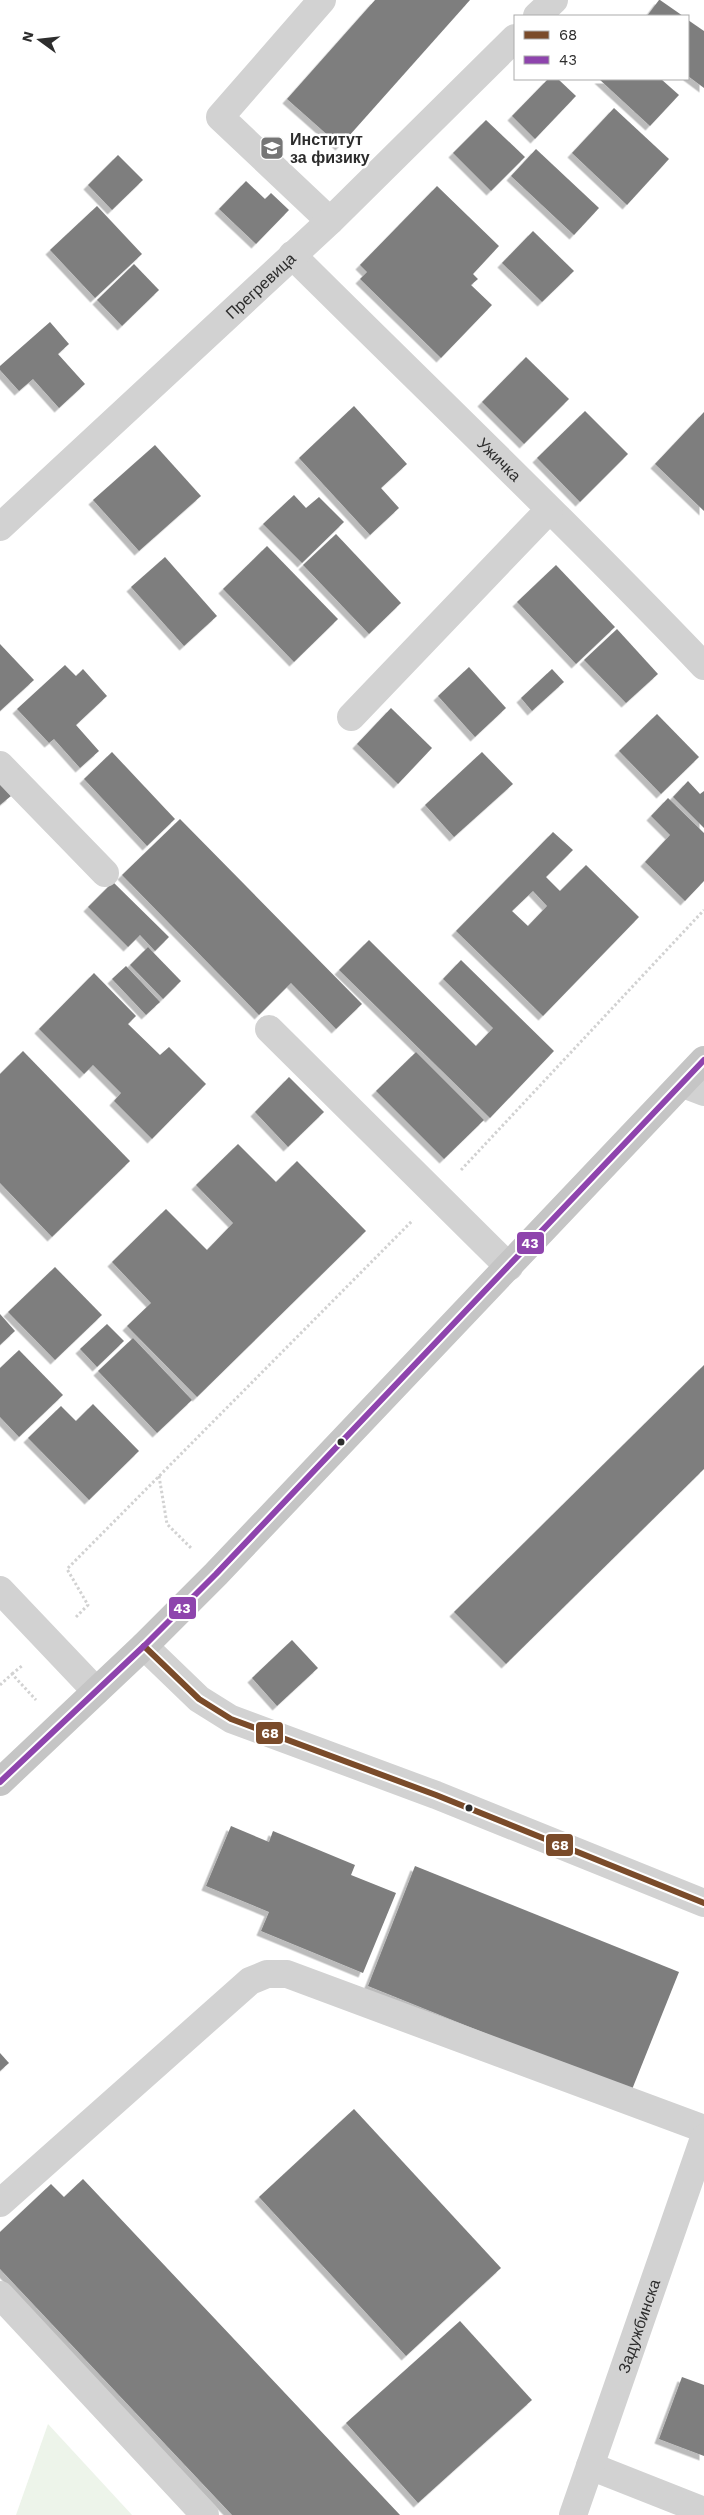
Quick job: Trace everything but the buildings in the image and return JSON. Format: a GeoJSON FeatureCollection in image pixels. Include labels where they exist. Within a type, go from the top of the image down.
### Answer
{"type":"FeatureCollection","features":[{"type":"Feature","properties":{"kind":"main road"},"geometry":{"type":"LineString","coordinates":[[0,1782],[144,1646],[216,1574],[510,1266],[693,1088],[704,1060]]}},
{"type":"Feature","properties":{"kind":"street"},"geometry":{"type":"LineString","coordinates":[[322,0],[220,117],[330,221]]}},
{"type":"Feature","properties":{"kind":"street"},"geometry":{"type":"LineString","coordinates":[[538,15],[554,0]]}},
{"type":"Feature","properties":{"kind":"street","name":"Прегревица"},"geometry":{"type":"LineString","coordinates":[[0,527],[330,221],[514,39]]}},
{"type":"Feature","properties":{"kind":"street","name":"Ужичка"},"geometry":{"type":"LineString","coordinates":[[292,255],[548,510],[595,552],[704,666]]}},
{"type":"Feature","properties":{"kind":"street"},"geometry":{"type":"LineString","coordinates":[[351,716],[548,510]]}},
{"type":"Feature","properties":{"kind":"street"},"geometry":{"type":"LineString","coordinates":[[0,765],[104,873]]}},
{"type":"Feature","properties":{"kind":"street"},"geometry":{"type":"LineString","coordinates":[[269,1029],[510,1266]]}},
{"type":"Feature","properties":{"kind":"street"},"geometry":{"type":"LineString","coordinates":[[0,1590],[96,1691]]}},
{"type":"Feature","properties":{"kind":"street"},"geometry":{"type":"LineString","coordinates":[[144,1646],[198,1700],[231,1719],[436,1795],[704,1903]]}},
{"type":"Feature","properties":{"kind":"street"},"geometry":{"type":"LineString","coordinates":[[0,2203],[250,1982],[267,1974],[286,1974],[704,2129]]}},
{"type":"Feature","properties":{"kind":"street","name":"Задужбинска"},"geometry":{"type":"LineString","coordinates":[[573,2515],[704,2138]]}},
{"type":"Feature","properties":{"kind":"street"},"geometry":{"type":"LineString","coordinates":[[0,2295],[206,2515]]}},
{"type":"Feature","properties":{"kind":"street"},"geometry":{"type":"LineString","coordinates":[[590,2466],[704,2511]]}},
{"type":"Feature","properties":{"kind":"path"},"geometry":{"type":"LineString","coordinates":[[0,1685],[50,1642],[88,1605],[67,1569],[437,1195],[704,910]]}},
{"type":"Feature","properties":{"kind":"path"},"geometry":{"type":"LineString","coordinates":[[159,1476],[167,1524],[216,1574]]}},
{"type":"Feature","properties":{"kind":"path"},"geometry":{"type":"LineString","coordinates":[[12,1674],[60,1725]]}},
{"type":"Feature","properties":{"kind":"shaded area"},"geometry":{"type":"Polygon","coordinates":[[[48,2424],[132,2515],[16,2515],[48,2424]]]}},
{"type":"Feature","properties":{"kind":"transit line","name":"43"},"geometry":{"type":"LineString","coordinates":[[0,1782],[144,1646],[216,1574],[704,1060]]}},
{"type":"Feature","properties":{"kind":"transit line","name":"68"},"geometry":{"type":"LineString","coordinates":[[144,1646],[199,1699],[231,1719],[436,1795],[704,1903]]}},
{"type":"Feature","properties":{"kind":"place","name":"Институт за физику"},"geometry":{"type":"Point","coordinates":[272,148]}}]}
